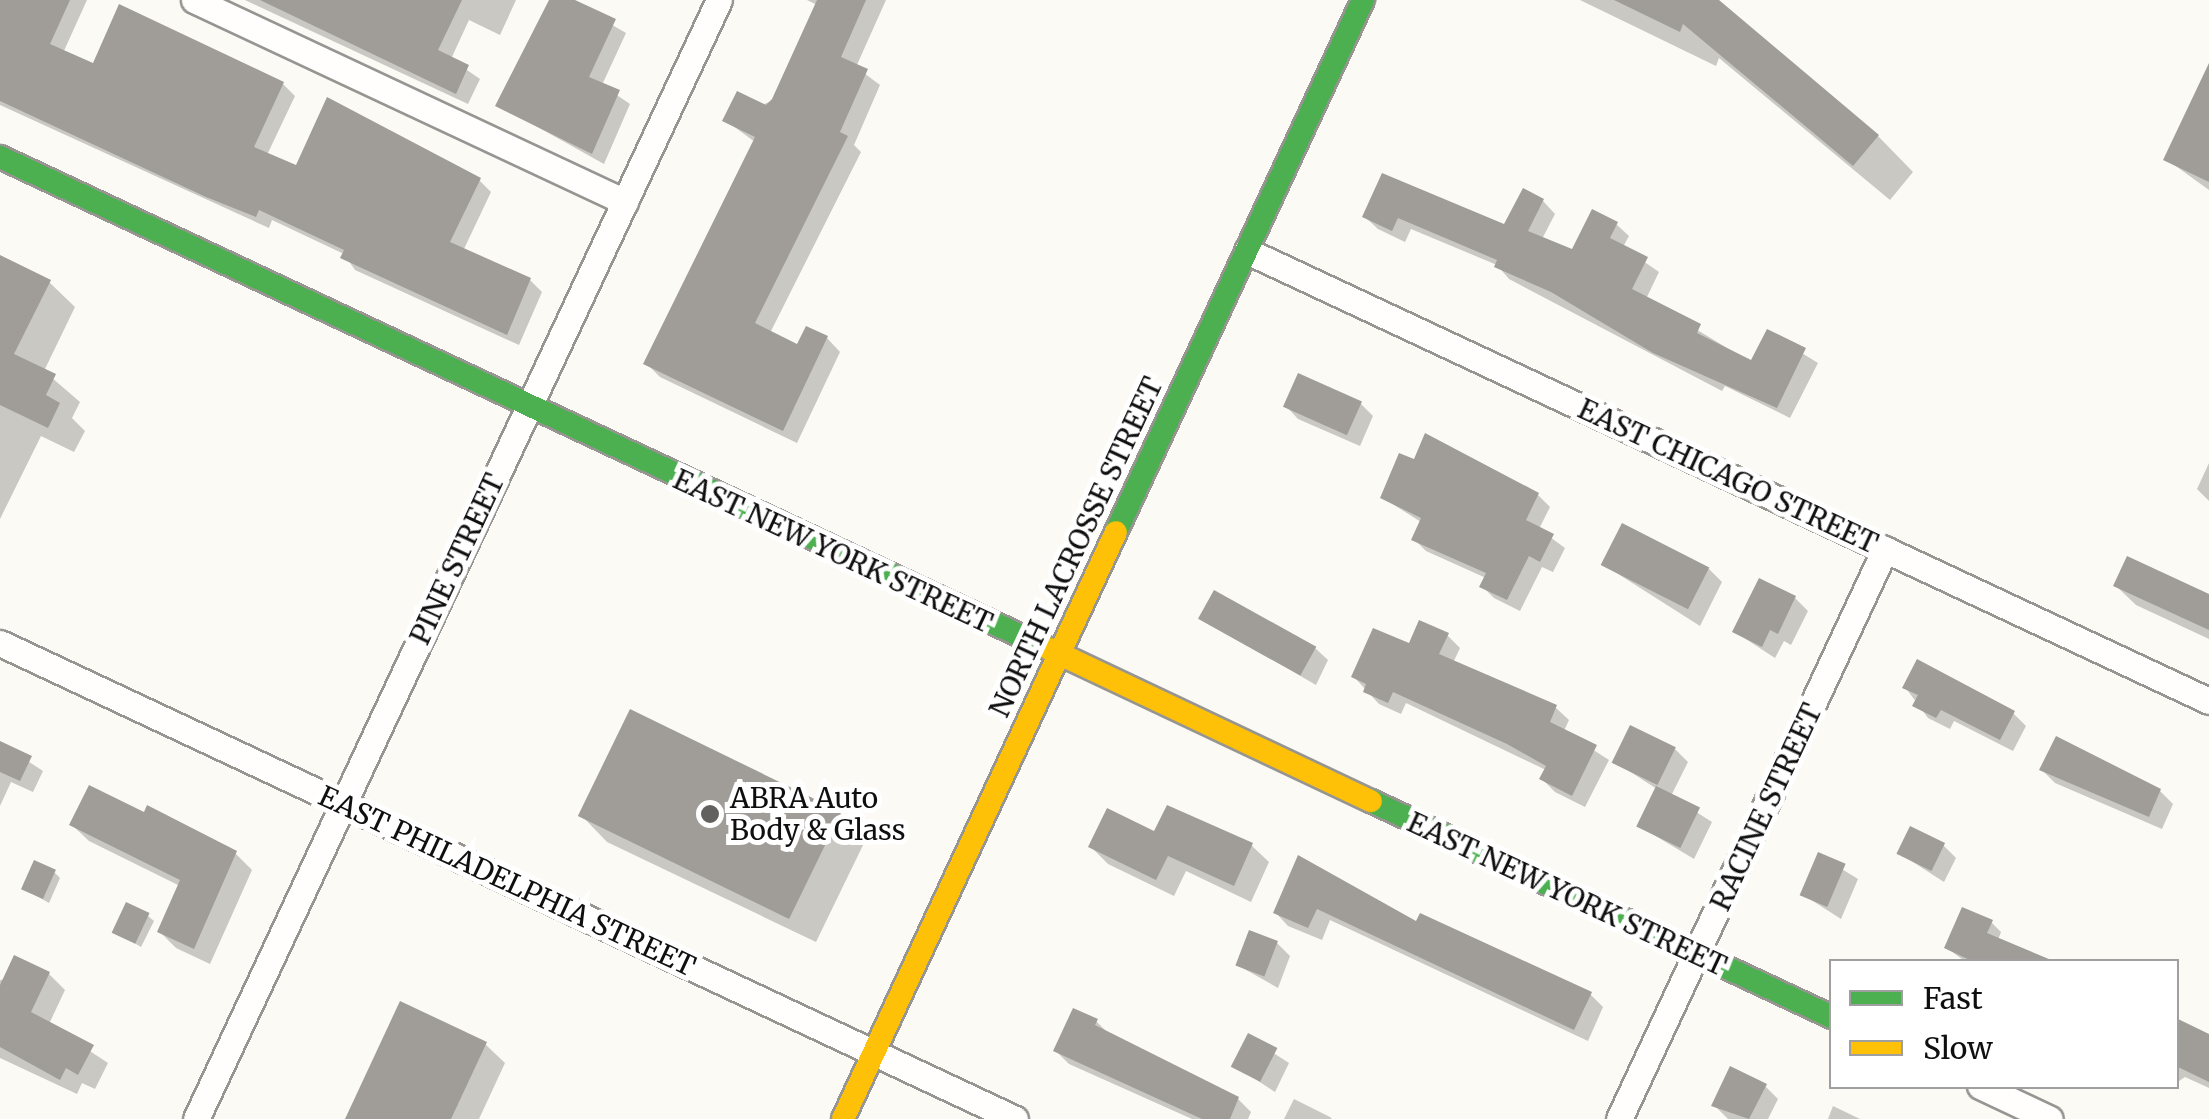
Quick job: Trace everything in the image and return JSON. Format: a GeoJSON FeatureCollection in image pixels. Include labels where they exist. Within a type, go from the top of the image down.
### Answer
{"type":"FeatureCollection","features":[{"type":"Feature","properties":{"kind":"street"},"geometry":{"type":"LineString","coordinates":[[194,0],[625,202]]}},
{"type":"Feature","properties":{"kind":"street","name":"PINE STREET"},"geometry":{"type":"LineString","coordinates":[[196,1119],[719,0]]}},
{"type":"Feature","properties":{"kind":"street","name":"NORTH LACROSSE STREET"},"geometry":{"type":"LineString","coordinates":[[843,1119],[1363,0]]}},
{"type":"Feature","properties":{"kind":"street","name":"EAST NEW YORK STREET"},"geometry":{"type":"LineString","coordinates":[[0,158],[1829,1016]]}},
{"type":"Feature","properties":{"kind":"street","name":"EAST CHICAGO STREET"},"geometry":{"type":"LineString","coordinates":[[1246,251],[2209,702]]}},
{"type":"Feature","properties":{"kind":"street","name":"RACINE STREET"},"geometry":{"type":"LineString","coordinates":[[1619,1119],[1885,550]]}},
{"type":"Feature","properties":{"kind":"street","name":"EAST PHILADELPHIA STREET"},"geometry":{"type":"LineString","coordinates":[[0,643],[1015,1119]]}},
{"type":"Feature","properties":{"kind":"street"},"geometry":{"type":"LineString","coordinates":[[1986,1089],[2050,1119]]}},
{"type":"Feature","properties":{"kind":"building"},"geometry":{"type":"Polygon","coordinates":[[[0,0],[70,0],[50,44],[93,63],[119,4],[284,82],[254,147],[296,165],[327,97],[481,178],[450,242],[531,278],[507,335],[340,258],[344,250],[259,210],[256,217],[206,197],[0,101],[0,0]]]}},
{"type":"Feature","properties":{"kind":"building"},"geometry":{"type":"Polygon","coordinates":[[[260,0],[462,0],[438,50],[469,65],[456,94],[260,0]]]}},
{"type":"Feature","properties":{"kind":"building"},"geometry":{"type":"Polygon","coordinates":[[[549,0],[575,0],[616,19],[589,77],[620,90],[592,154],[495,106],[549,0]]]}},
{"type":"Feature","properties":{"kind":"building"},"geometry":{"type":"Polygon","coordinates":[[[817,0],[866,0],[841,57],[868,69],[840,132],[848,136],[755,323],[797,344],[806,326],[828,336],[783,431],[643,364],[755,137],[722,121],[737,91],[766,105],[772,99],[817,0]]]}},
{"type":"Feature","properties":{"kind":"building"},"geometry":{"type":"Polygon","coordinates":[[[1614,0],[1719,0],[1879,135],[1853,166],[1683,24],[1680,32],[1614,0]]]}},
{"type":"Feature","properties":{"kind":"building"},"geometry":{"type":"Polygon","coordinates":[[[2209,63],[2209,182],[2163,160],[2209,63]]]}},
{"type":"Feature","properties":{"kind":"building"},"geometry":{"type":"Polygon","coordinates":[[[1382,173],[1504,224],[1523,188],[1544,199],[1528,231],[1572,249],[1592,209],[1618,222],[1610,238],[1648,257],[1632,289],[1701,324],[1697,333],[1751,360],[1767,329],[1806,348],[1777,408],[1653,353],[1551,292],[1494,267],[1497,260],[1398,218],[1392,231],[1362,217],[1382,173]]]}},
{"type":"Feature","properties":{"kind":"building"},"geometry":{"type":"Polygon","coordinates":[[[0,255],[51,280],[14,354],[56,374],[46,395],[60,403],[48,428],[0,405],[0,255]]]}},
{"type":"Feature","properties":{"kind":"building"},"geometry":{"type":"Polygon","coordinates":[[[1298,373],[1362,401],[1347,435],[1283,407],[1298,373]]]}},
{"type":"Feature","properties":{"kind":"building"},"geometry":{"type":"Polygon","coordinates":[[[1425,433],[1539,493],[1526,520],[1554,534],[1540,562],[1529,556],[1507,600],[1479,587],[1486,573],[1411,540],[1421,518],[1380,498],[1399,453],[1414,459],[1425,433]]]}},
{"type":"Feature","properties":{"kind":"building"},"geometry":{"type":"Polygon","coordinates":[[[1622,523],[1709,567],[1688,609],[1601,565],[1622,523]]]}},
{"type":"Feature","properties":{"kind":"building"},"geometry":{"type":"Polygon","coordinates":[[[2127,556],[2209,594],[2209,630],[2113,586],[2127,556]]]}},
{"type":"Feature","properties":{"kind":"building"},"geometry":{"type":"Polygon","coordinates":[[[1759,578],[1796,596],[1778,634],[1770,630],[1762,647],[1732,632],[1759,578]]]}},
{"type":"Feature","properties":{"kind":"building"},"geometry":{"type":"Polygon","coordinates":[[[1214,590],[1316,647],[1300,676],[1198,619],[1214,590]]]}},
{"type":"Feature","properties":{"kind":"building"},"geometry":{"type":"Polygon","coordinates":[[[1419,620],[1449,633],[1439,654],[1557,705],[1550,722],[1597,745],[1572,796],[1539,779],[1546,766],[1507,744],[1393,692],[1388,703],[1363,692],[1366,684],[1351,677],[1373,628],[1409,643],[1419,620]]]}},
{"type":"Feature","properties":{"kind":"building"},"geometry":{"type":"Polygon","coordinates":[[[1917,659],[2015,711],[2000,740],[1941,710],[1936,718],[1912,706],[1918,695],[1902,688],[1917,659]]]}},
{"type":"Feature","properties":{"kind":"building","name":"ABRA Auto Body & Glass"},"geometry":{"type":"Polygon","coordinates":[[[630,709],[841,812],[789,919],[578,816],[630,709]]]}},
{"type":"Feature","properties":{"kind":"building"},"geometry":{"type":"Polygon","coordinates":[[[1630,725],[1676,747],[1657,785],[1612,763],[1630,725]]]}},
{"type":"Feature","properties":{"kind":"building"},"geometry":{"type":"Polygon","coordinates":[[[2056,736],[2161,789],[2149,817],[2039,770],[2056,736]]]}},
{"type":"Feature","properties":{"kind":"building"},"geometry":{"type":"Polygon","coordinates":[[[0,741],[32,756],[20,781],[0,772],[0,741]]]}},
{"type":"Feature","properties":{"kind":"building"},"geometry":{"type":"Polygon","coordinates":[[[89,785],[144,812],[147,805],[237,851],[194,949],[157,932],[180,880],[69,825],[89,785]]]}},
{"type":"Feature","properties":{"kind":"building"},"geometry":{"type":"Polygon","coordinates":[[[1656,786],[1700,807],[1680,848],[1636,826],[1656,786]]]}},
{"type":"Feature","properties":{"kind":"building"},"geometry":{"type":"Polygon","coordinates":[[[1167,805],[1253,843],[1234,886],[1168,856],[1156,880],[1088,847],[1107,808],[1154,831],[1167,805]]]}},
{"type":"Feature","properties":{"kind":"building"},"geometry":{"type":"Polygon","coordinates":[[[1910,826],[1945,843],[1931,871],[1896,854],[1910,826]]]}},
{"type":"Feature","properties":{"kind":"building"},"geometry":{"type":"Polygon","coordinates":[[[1818,852],[1846,864],[1827,907],[1800,895],[1818,852]]]}},
{"type":"Feature","properties":{"kind":"building"},"geometry":{"type":"Polygon","coordinates":[[[1298,855],[1416,921],[1420,913],[1592,992],[1574,1030],[1317,909],[1308,928],[1273,913],[1298,855]]]}},
{"type":"Feature","properties":{"kind":"building"},"geometry":{"type":"Polygon","coordinates":[[[34,860],[56,870],[43,899],[21,889],[34,860]]]}},
{"type":"Feature","properties":{"kind":"building"},"geometry":{"type":"Polygon","coordinates":[[[126,902],[150,913],[135,944],[112,933],[126,902]]]}},
{"type":"Feature","properties":{"kind":"building"},"geometry":{"type":"Polygon","coordinates":[[[1962,907],[1993,920],[1987,933],[2049,959],[1968,959],[1944,948],[1962,907]]]}},
{"type":"Feature","properties":{"kind":"building"},"geometry":{"type":"Polygon","coordinates":[[[1249,930],[1278,941],[1264,977],[1235,965],[1249,930]]]}},
{"type":"Feature","properties":{"kind":"building"},"geometry":{"type":"Polygon","coordinates":[[[14,955],[50,972],[31,1012],[94,1045],[78,1075],[66,1068],[60,1080],[0,1047],[0,985],[14,955]]]}},
{"type":"Feature","properties":{"kind":"building"},"geometry":{"type":"Polygon","coordinates":[[[400,1001],[487,1042],[451,1119],[345,1119],[400,1001]]]}},
{"type":"Feature","properties":{"kind":"building"},"geometry":{"type":"Polygon","coordinates":[[[1073,1008],[1098,1019],[1095,1025],[1239,1097],[1230,1119],[1202,1119],[1053,1051],[1073,1008]]]}},
{"type":"Feature","properties":{"kind":"building"},"geometry":{"type":"Polygon","coordinates":[[[2179,1019],[2209,1034],[2209,1082],[2179,1067],[2179,1019]]]}},
{"type":"Feature","properties":{"kind":"building"},"geometry":{"type":"Polygon","coordinates":[[[1248,1033],[1277,1048],[1260,1082],[1231,1067],[1248,1033]]]}},
{"type":"Feature","properties":{"kind":"building"},"geometry":{"type":"Polygon","coordinates":[[[1730,1066],[1767,1084],[1749,1119],[1711,1106],[1730,1066]]]}},
{"type":"Feature","properties":{"kind":"traffic: fast"},"geometry":{"type":"LineString","coordinates":[[1116,532],[1363,0]]}},
{"type":"Feature","properties":{"kind":"traffic: fast"},"geometry":{"type":"LineString","coordinates":[[0,157],[1049,649]]}},
{"type":"Feature","properties":{"kind":"traffic: fast"},"geometry":{"type":"LineString","coordinates":[[1371,801],[1829,1016]]}},
{"type":"Feature","properties":{"kind":"traffic: slow"},"geometry":{"type":"LineString","coordinates":[[843,1119],[1116,532]]}},
{"type":"Feature","properties":{"kind":"traffic: slow"},"geometry":{"type":"LineString","coordinates":[[1049,649],[1371,801]]}},
{"type":"Feature","properties":{"kind":"place","name":"ABRA Auto Body & Glass"},"geometry":{"type":"Point","coordinates":[710,814]}}]}
